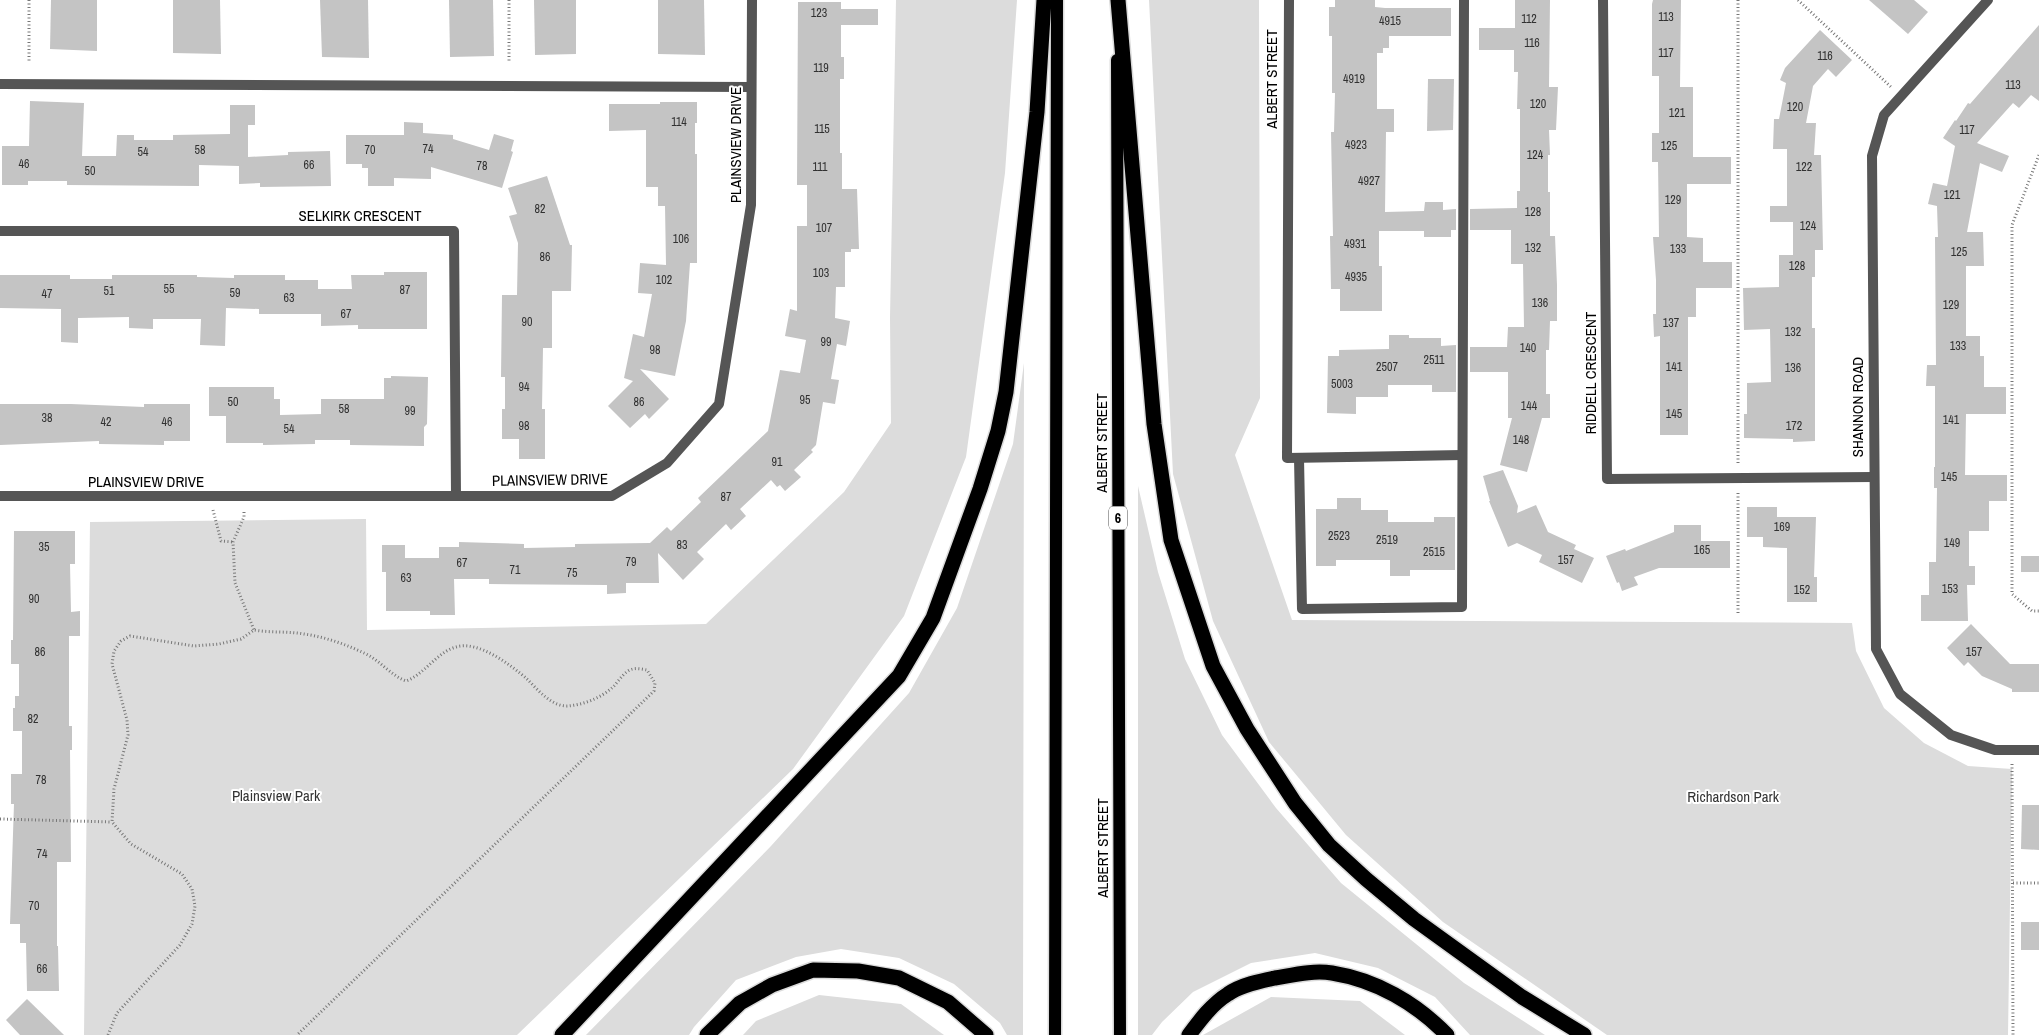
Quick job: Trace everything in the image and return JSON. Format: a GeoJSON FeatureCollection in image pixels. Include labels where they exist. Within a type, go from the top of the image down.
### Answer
{"type":"FeatureCollection","features":[{"type":"Feature","properties":{"kind":"highway"},"geometry":{"type":"LineString","coordinates":[[562,1035],[899,676],[934,618],[980,489],[998,431],[1006,392],[1036,121],[1044,0]]}},
{"type":"Feature","properties":{"kind":"highway"},"geometry":{"type":"LineString","coordinates":[[1117,0],[1154,424],[1171,540],[1213,666],[1247,729],[1295,803],[1329,845],[1414,919],[1522,997],[1584,1035]]}},
{"type":"Feature","properties":{"kind":"highway"},"geometry":{"type":"LineString","coordinates":[[707,1035],[740,1003],[772,985],[813,970],[858,971],[900,978],[948,1002],[986,1035]]}},
{"type":"Feature","properties":{"kind":"highway"},"geometry":{"type":"LineString","coordinates":[[1189,1035],[1209,1010],[1228,993],[1268,979],[1300,973],[1330,973],[1363,981],[1402,998],[1429,1016],[1447,1035]]}},
{"type":"Feature","properties":{"kind":"main road"},"geometry":{"type":"LineString","coordinates":[[1055,1035],[1057,0]]}},
{"type":"Feature","properties":{"kind":"main road","name":"ALBERT STREET"},"geometry":{"type":"LineString","coordinates":[[1117,0],[1120,1035]]}},
{"type":"Feature","properties":{"kind":"street","name":"PLAINSVIEW DRIVE"},"geometry":{"type":"LineString","coordinates":[[0,496],[612,496],[667,463],[719,404],[751,205],[752,0]]}},
{"type":"Feature","properties":{"kind":"street","name":"ALBERT STREET"},"geometry":{"type":"LineString","coordinates":[[1289,0],[1287,458],[1299,458]]}},
{"type":"Feature","properties":{"kind":"street"},"geometry":{"type":"LineString","coordinates":[[1462,455],[1299,458],[1302,609],[1462,607],[1464,0]]}},
{"type":"Feature","properties":{"kind":"street","name":"RIDDELL CRESCENT"},"geometry":{"type":"LineString","coordinates":[[1603,0],[1607,479],[1873,477]]}},
{"type":"Feature","properties":{"kind":"street","name":"SHANNON ROAD"},"geometry":{"type":"LineString","coordinates":[[1987,0],[1884,115],[1872,156],[1873,477],[1876,649],[1900,694],[1951,735],[1995,750],[2039,750]]}},
{"type":"Feature","properties":{"kind":"street"},"geometry":{"type":"LineString","coordinates":[[0,84],[751,87]]}},
{"type":"Feature","properties":{"kind":"street","name":"SELKIRK CRESCENT"},"geometry":{"type":"LineString","coordinates":[[0,230],[454,231],[456,496]]}},
{"type":"Feature","properties":{"kind":"path"},"geometry":{"type":"LineString","coordinates":[[29,0],[29,62]]}},
{"type":"Feature","properties":{"kind":"path"},"geometry":{"type":"LineString","coordinates":[[509,0],[509,63]]}},
{"type":"Feature","properties":{"kind":"path"},"geometry":{"type":"LineString","coordinates":[[1738,0],[1738,615]]}},
{"type":"Feature","properties":{"kind":"path"},"geometry":{"type":"LineString","coordinates":[[1798,0],[1901,96]]}},
{"type":"Feature","properties":{"kind":"path"},"geometry":{"type":"LineString","coordinates":[[2039,155],[2012,225],[2012,594],[2032,611],[2039,611]]}},
{"type":"Feature","properties":{"kind":"path"},"geometry":{"type":"LineString","coordinates":[[244,496],[244,517],[233,542],[235,583],[254,630]]}},
{"type":"Feature","properties":{"kind":"path"},"geometry":{"type":"LineString","coordinates":[[211,497],[221,541],[233,542]]}},
{"type":"Feature","properties":{"kind":"path"},"geometry":{"type":"LineString","coordinates":[[108,1035],[117,1013],[180,945],[192,924],[195,906],[192,889],[182,874],[131,844],[112,822],[114,789],[128,735],[128,720],[112,664],[114,651],[121,642],[130,636],[194,646],[211,645],[241,639],[254,630],[303,634],[326,638],[365,653],[382,663],[397,678],[406,681],[416,677],[445,652],[456,647],[467,646],[481,649],[508,664],[552,702],[565,706],[580,704],[597,698],[611,689],[629,670],[637,668],[647,670],[655,683],[654,691],[297,1035]]}},
{"type":"Feature","properties":{"kind":"path"},"geometry":{"type":"LineString","coordinates":[[2012,750],[2013,1035]]}},
{"type":"Feature","properties":{"kind":"path"},"geometry":{"type":"LineString","coordinates":[[0,818],[112,822]]}},
{"type":"Feature","properties":{"kind":"path"},"geometry":{"type":"LineString","coordinates":[[2013,883],[2039,883]]}},
{"type":"Feature","properties":{"kind":"green space","name":"Plainsview Park"},"geometry":{"type":"Polygon","coordinates":[[[896,0],[1017,0],[1005,173],[966,457],[904,616],[793,769],[517,1035],[84,1035],[90,522],[366,519],[367,630],[706,624],[844,492],[891,423],[890,318],[896,0]]]}},
{"type":"Feature","properties":{"kind":"green space","name":"Richardson Park"},"geometry":{"type":"Polygon","coordinates":[[[1149,0],[1259,0],[1260,398],[1235,455],[1292,620],[1852,623],[1856,651],[1884,708],[1924,743],[1968,766],[2012,769],[2008,1035],[1607,1035],[1443,922],[1346,835],[1269,742],[1213,621],[1173,474],[1149,0]]]}},
{"type":"Feature","properties":{"kind":"green space"},"geometry":{"type":"Polygon","coordinates":[[[1024,363],[1023,1035],[1007,1035],[1000,1023],[954,984],[899,958],[841,949],[796,957],[736,980],[689,1035],[586,1035],[771,846],[909,693],[957,608],[1013,444],[1024,363]]]}},
{"type":"Feature","properties":{"kind":"green space"},"geometry":{"type":"Polygon","coordinates":[[[1138,486],[1158,572],[1185,659],[1222,735],[1276,808],[1341,883],[1464,983],[1545,1035],[1470,1035],[1435,997],[1378,968],[1315,953],[1251,963],[1193,992],[1162,1022],[1152,1035],[1138,1035],[1138,486]]]}},
{"type":"Feature","properties":{"kind":"green space"},"geometry":{"type":"Polygon","coordinates":[[[819,995],[901,1004],[944,1035],[743,1035],[756,1021],[819,995]]]}},
{"type":"Feature","properties":{"kind":"green space"},"geometry":{"type":"Polygon","coordinates":[[[1271,997],[1360,1001],[1405,1035],[1203,1035],[1271,997]]]}},
{"type":"Feature","properties":{"kind":"building"},"geometry":{"type":"Polygon","coordinates":[[[51,0],[97,0],[97,51],[50,49],[51,0]]]}},
{"type":"Feature","properties":{"kind":"building"},"geometry":{"type":"Polygon","coordinates":[[[173,0],[220,0],[221,54],[173,53],[173,0]]]}},
{"type":"Feature","properties":{"kind":"building"},"geometry":{"type":"Polygon","coordinates":[[[320,0],[368,0],[369,58],[322,57],[320,0]]]}},
{"type":"Feature","properties":{"kind":"building"},"geometry":{"type":"Polygon","coordinates":[[[449,0],[493,0],[494,56],[450,57],[449,0]]]}},
{"type":"Feature","properties":{"kind":"building"},"geometry":{"type":"Polygon","coordinates":[[[534,0],[576,0],[576,54],[535,55],[534,0]]]}},
{"type":"Feature","properties":{"kind":"building"},"geometry":{"type":"Polygon","coordinates":[[[658,0],[704,0],[705,55],[658,54],[658,0]]]}},
{"type":"Feature","properties":{"kind":"building"},"geometry":{"type":"Polygon","coordinates":[[[1335,0],[1375,0],[1375,7],[1385,8],[1451,8],[1451,36],[1389,36],[1389,48],[1383,48],[1383,53],[1377,53],[1377,109],[1394,109],[1394,132],[1386,132],[1385,212],[1424,211],[1425,202],[1443,202],[1443,210],[1456,209],[1456,230],[1451,230],[1451,237],[1424,237],[1424,231],[1379,231],[1379,266],[1382,266],[1382,311],[1340,311],[1340,289],[1331,289],[1330,236],[1333,236],[1331,132],[1334,132],[1335,93],[1332,93],[1332,36],[1329,36],[1329,7],[1335,7],[1335,0]]]}},
{"type":"Feature","properties":{"kind":"building"},"geometry":{"type":"Polygon","coordinates":[[[1515,0],[1550,0],[1549,87],[1558,87],[1556,130],[1549,130],[1550,155],[1548,155],[1550,236],[1555,236],[1557,285],[1557,321],[1550,321],[1549,350],[1546,350],[1546,394],[1550,394],[1550,418],[1542,418],[1527,472],[1500,465],[1512,418],[1508,418],[1508,372],[1470,372],[1470,347],[1507,347],[1508,327],[1524,327],[1523,264],[1511,264],[1511,230],[1470,230],[1470,209],[1517,208],[1517,191],[1520,191],[1520,109],[1517,109],[1518,72],[1514,72],[1514,50],[1479,50],[1479,28],[1515,28],[1515,0]]]}},
{"type":"Feature","properties":{"kind":"building"},"geometry":{"type":"Polygon","coordinates":[[[1653,0],[1681,0],[1680,87],[1693,87],[1693,157],[1731,157],[1731,184],[1687,184],[1687,237],[1703,238],[1703,262],[1732,262],[1732,288],[1696,288],[1696,317],[1688,317],[1688,435],[1660,435],[1660,336],[1654,337],[1653,314],[1656,314],[1656,280],[1653,237],[1659,237],[1658,162],[1652,162],[1652,133],[1659,133],[1659,76],[1652,76],[1653,0]]]}},
{"type":"Feature","properties":{"kind":"building"},"geometry":{"type":"Polygon","coordinates":[[[1869,0],[1914,0],[1928,12],[1908,34],[1869,0]]]}},
{"type":"Feature","properties":{"kind":"building"},"geometry":{"type":"Polygon","coordinates":[[[798,2],[841,2],[841,9],[878,9],[878,25],[841,25],[841,57],[844,57],[844,79],[840,79],[842,189],[857,189],[859,249],[851,249],[851,252],[845,252],[845,287],[836,287],[835,318],[850,321],[846,346],[837,344],[831,379],[839,380],[835,404],[823,402],[816,445],[811,450],[813,452],[794,470],[801,477],[785,491],[780,485],[777,487],[771,480],[740,509],[746,516],[731,530],[726,524],[697,552],[704,559],[683,580],[658,553],[659,583],[626,583],[626,593],[607,594],[607,585],[489,584],[489,579],[454,579],[455,615],[430,615],[430,611],[386,611],[386,572],[382,572],[382,545],[405,545],[405,558],[439,558],[439,547],[459,547],[459,542],[524,544],[524,548],[575,547],[575,544],[650,543],[667,527],[671,531],[701,502],[698,498],[768,431],[780,370],[800,373],[806,340],[785,336],[790,309],[797,311],[797,226],[807,226],[807,185],[797,185],[798,2]]]}},
{"type":"Feature","properties":{"kind":"building"},"geometry":{"type":"Polygon","coordinates":[[[2039,25],[2039,101],[2031,95],[2019,108],[2013,103],[1977,143],[2009,156],[2002,172],[1980,163],[1967,232],[1983,232],[1984,266],[1966,266],[1966,336],[1980,336],[1980,356],[1984,356],[1984,387],[2006,387],[2006,414],[1966,414],[1965,475],[2007,475],[2007,501],[1989,501],[1989,531],[1969,531],[1969,566],[1975,566],[1975,585],[1967,585],[1968,621],[1921,621],[1921,595],[1929,595],[1929,562],[1936,562],[1937,488],[1934,488],[1935,386],[1926,386],[1927,365],[1936,365],[1935,237],[1938,237],[1937,206],[1928,204],[1933,183],[1947,186],[1955,146],[1943,138],[1968,103],[1970,104],[2039,25]]]}},
{"type":"Feature","properties":{"kind":"building"},"geometry":{"type":"Polygon","coordinates":[[[1820,30],[1852,60],[1836,77],[1828,69],[1813,86],[1806,123],[1816,123],[1814,155],[1821,155],[1823,250],[1815,250],[1815,277],[1812,277],[1812,328],[1815,328],[1815,441],[1793,442],[1793,439],[1744,438],[1744,414],[1747,414],[1747,383],[1771,382],[1770,329],[1744,330],[1743,288],[1779,287],[1779,255],[1793,255],[1793,222],[1770,222],[1770,206],[1787,206],[1787,149],[1773,149],[1774,119],[1779,119],[1786,83],[1780,80],[1785,68],[1820,30]]]}},
{"type":"Feature","properties":{"kind":"building"},"geometry":{"type":"Polygon","coordinates":[[[1428,79],[1454,79],[1453,130],[1427,131],[1428,79]]]}},
{"type":"Feature","properties":{"kind":"building"},"geometry":{"type":"Polygon","coordinates":[[[30,101],[84,103],[82,156],[116,156],[117,135],[134,135],[134,140],[173,140],[173,135],[230,134],[230,105],[255,105],[255,125],[248,125],[248,157],[288,155],[288,152],[330,151],[331,186],[260,187],[260,183],[239,184],[239,166],[199,165],[199,186],[67,185],[67,181],[28,181],[28,185],[2,185],[2,146],[29,146],[30,101]]]}},
{"type":"Feature","properties":{"kind":"building"},"geometry":{"type":"Polygon","coordinates":[[[660,102],[697,102],[695,154],[697,154],[697,263],[690,263],[686,321],[675,376],[640,369],[669,399],[649,419],[645,414],[630,428],[608,406],[633,381],[624,378],[633,334],[644,337],[652,294],[638,293],[640,263],[666,265],[665,206],[658,206],[658,187],[646,187],[646,130],[609,131],[609,104],[660,104],[660,102]]]}},
{"type":"Feature","properties":{"kind":"building"},"geometry":{"type":"Polygon","coordinates":[[[404,122],[423,123],[423,133],[453,135],[453,139],[489,150],[494,134],[514,140],[511,151],[513,152],[502,188],[431,167],[431,179],[394,178],[394,186],[368,186],[368,168],[362,168],[362,164],[346,164],[346,135],[404,135],[404,122]]]}},
{"type":"Feature","properties":{"kind":"building"},"geometry":{"type":"Polygon","coordinates":[[[547,176],[570,245],[572,245],[571,291],[552,291],[552,348],[543,348],[542,409],[545,409],[545,459],[519,459],[519,439],[502,439],[502,409],[505,409],[505,377],[501,377],[502,295],[517,295],[518,243],[509,216],[517,214],[508,188],[547,176]]]}},
{"type":"Feature","properties":{"kind":"building"},"geometry":{"type":"Polygon","coordinates":[[[384,272],[427,272],[427,329],[358,329],[358,325],[321,326],[321,314],[259,314],[259,309],[226,308],[225,346],[200,345],[201,319],[153,319],[153,329],[129,328],[129,317],[78,318],[78,343],[61,342],[61,309],[0,308],[0,275],[70,275],[70,279],[112,279],[112,275],[197,275],[197,277],[234,278],[234,275],[285,275],[285,280],[318,280],[318,289],[352,289],[351,275],[384,275],[384,272]]]}},
{"type":"Feature","properties":{"kind":"building"},"geometry":{"type":"Polygon","coordinates":[[[1389,335],[1409,335],[1409,338],[1441,338],[1441,346],[1456,345],[1456,392],[1432,392],[1432,385],[1388,385],[1388,397],[1356,397],[1356,414],[1327,413],[1328,356],[1339,356],[1339,350],[1389,349],[1389,335]]]}},
{"type":"Feature","properties":{"kind":"building"},"geometry":{"type":"Polygon","coordinates":[[[391,376],[428,377],[427,424],[424,427],[424,446],[350,445],[350,440],[315,440],[315,444],[263,445],[263,443],[226,443],[226,416],[209,416],[209,387],[274,387],[274,399],[280,399],[280,415],[321,414],[321,399],[384,399],[384,378],[391,378],[391,376]]]}},
{"type":"Feature","properties":{"kind":"building"},"geometry":{"type":"Polygon","coordinates":[[[0,404],[144,407],[144,404],[190,404],[190,441],[164,441],[164,445],[99,444],[99,441],[0,445],[0,404]]]}},
{"type":"Feature","properties":{"kind":"building"},"geometry":{"type":"Polygon","coordinates":[[[1503,470],[1518,506],[1517,513],[1536,505],[1548,532],[1576,545],[1574,549],[1594,558],[1582,583],[1539,562],[1542,555],[1517,543],[1508,547],[1489,501],[1483,476],[1503,470]]]}},
{"type":"Feature","properties":{"kind":"building"},"geometry":{"type":"Polygon","coordinates":[[[1337,498],[1361,498],[1361,510],[1388,510],[1388,522],[1434,522],[1434,517],[1455,517],[1455,570],[1410,570],[1410,576],[1390,576],[1390,560],[1336,560],[1336,566],[1316,566],[1316,509],[1337,509],[1337,498]]]}},
{"type":"Feature","properties":{"kind":"building"},"geometry":{"type":"Polygon","coordinates":[[[1747,507],[1777,507],[1777,517],[1816,517],[1814,577],[1817,577],[1817,602],[1787,602],[1787,548],[1763,547],[1763,537],[1747,537],[1747,507]]]}},
{"type":"Feature","properties":{"kind":"building"},"geometry":{"type":"Polygon","coordinates":[[[1674,525],[1701,525],[1701,541],[1730,541],[1730,568],[1659,568],[1634,577],[1638,585],[1622,591],[1606,556],[1625,549],[1626,551],[1674,532],[1674,525]]]}},
{"type":"Feature","properties":{"kind":"building"},"geometry":{"type":"Polygon","coordinates":[[[14,531],[75,531],[75,564],[70,564],[71,612],[80,611],[80,636],[69,636],[69,726],[72,726],[72,750],[70,750],[71,862],[57,862],[59,991],[27,991],[26,943],[20,943],[20,924],[10,924],[14,804],[11,804],[11,774],[22,774],[22,731],[13,731],[15,696],[19,696],[19,664],[11,664],[14,531]]]}},
{"type":"Feature","properties":{"kind":"building"},"geometry":{"type":"Polygon","coordinates":[[[2021,556],[2039,556],[2039,572],[2021,572],[2021,556]]]}},
{"type":"Feature","properties":{"kind":"building"},"geometry":{"type":"Polygon","coordinates":[[[1971,624],[2010,664],[2039,664],[2039,692],[2012,692],[2012,689],[1982,676],[1968,662],[1964,666],[1947,648],[1971,624]]]}},
{"type":"Feature","properties":{"kind":"building"},"geometry":{"type":"Polygon","coordinates":[[[2022,805],[2039,805],[2039,850],[2021,849],[2022,805]]]}},
{"type":"Feature","properties":{"kind":"building"},"geometry":{"type":"Polygon","coordinates":[[[2021,922],[2039,922],[2039,950],[2021,950],[2021,922]]]}},
{"type":"Feature","properties":{"kind":"building"},"geometry":{"type":"Polygon","coordinates":[[[27,999],[64,1035],[20,1035],[6,1020],[27,999]]]}}]}
